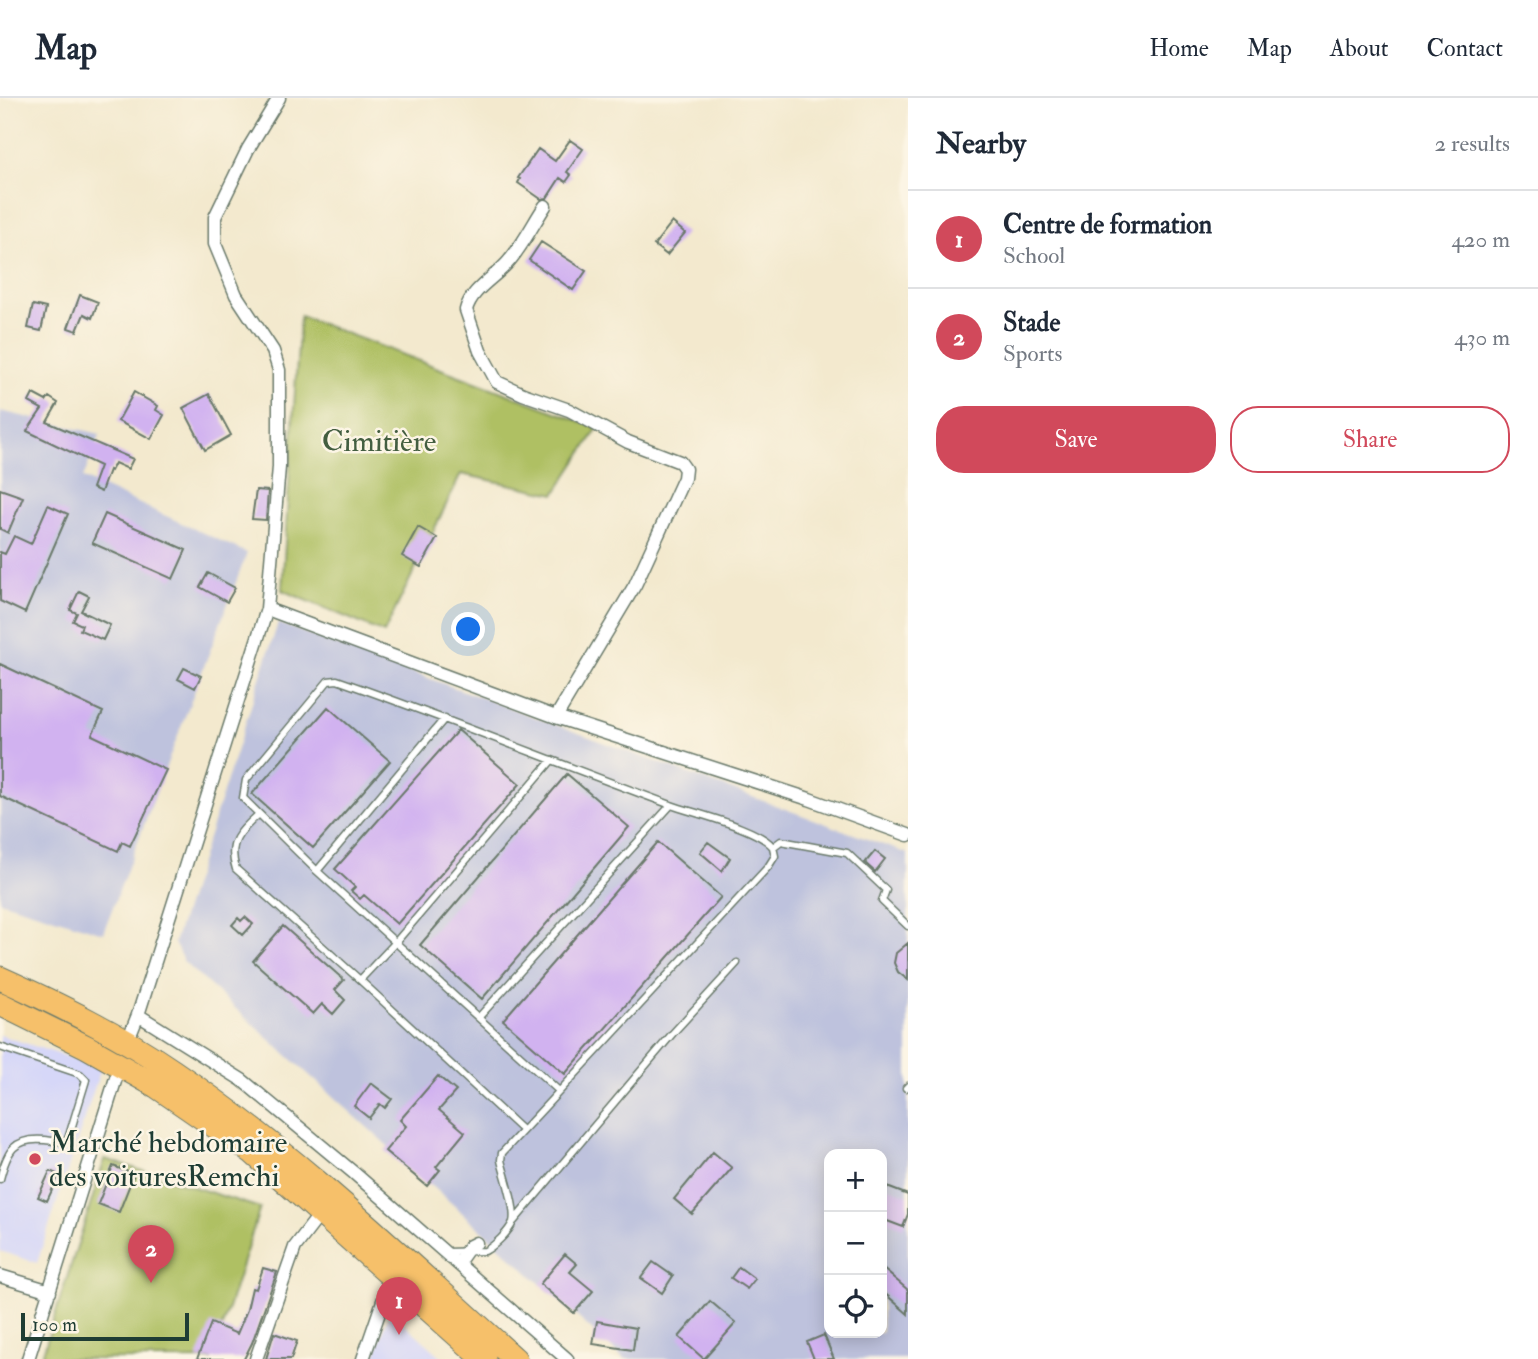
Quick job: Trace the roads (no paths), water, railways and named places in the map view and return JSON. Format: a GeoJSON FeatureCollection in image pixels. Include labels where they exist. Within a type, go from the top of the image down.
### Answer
{"type":"FeatureCollection","features":[{"type":"Feature","properties":{"kind":"highway"},"geometry":{"type":"LineString","coordinates":[[0,978],[64,1007],[127,1043],[172,1070],[223,1106],[312,1176],[514,1359]]}},
{"type":"Feature","properties":{"kind":"highway"},"geometry":{"type":"LineString","coordinates":[[0,1004],[156,1086],[252,1152],[484,1359]]}},
{"type":"Feature","properties":{"kind":"street"},"geometry":{"type":"LineString","coordinates":[[28,1359],[267,609],[279,467],[279,370],[274,351],[236,295],[215,244],[215,217],[248,149],[279,98]]}},
{"type":"Feature","properties":{"kind":"street"},"geometry":{"type":"LineString","coordinates":[[545,206],[509,261],[474,295],[467,306],[466,310],[486,364],[497,382],[569,410],[628,442],[680,462],[685,469],[684,478],[635,585],[556,717]]}},
{"type":"Feature","properties":{"kind":"street"},"geometry":{"type":"LineString","coordinates":[[267,609],[556,717],[810,799],[908,835]]}},
{"type":"Feature","properties":{"kind":"street"},"geometry":{"type":"LineString","coordinates":[[138,1015],[243,1080],[567,1359]]}},
{"type":"Feature","properties":{"kind":"street"},"geometry":{"type":"LineString","coordinates":[[256,1359],[295,1247],[321,1213]]}},
{"type":"Feature","properties":{"kind":"street"},"geometry":{"type":"LineString","coordinates":[[457,1263],[471,1247]]}},
{"type":"Feature","properties":{"kind":"street"},"geometry":{"type":"LineString","coordinates":[[363,1359],[392,1275]]}},
{"type":"Feature","properties":{"kind":"street"},"geometry":{"type":"LineString","coordinates":[[0,1276],[50,1291]]}},
{"type":"Feature","properties":{"kind":"lane"},"geometry":{"type":"LineString","coordinates":[[514,1221],[501,1160],[502,1153],[768,867],[775,856],[773,847],[760,835],[671,805],[445,718],[337,680],[328,681],[246,780],[243,798],[317,871],[559,1091]]}},
{"type":"Feature","properties":{"kind":"lane"},"geometry":{"type":"LineString","coordinates":[[317,871],[445,718]]}},
{"type":"Feature","properties":{"kind":"lane"},"geometry":{"type":"LineString","coordinates":[[360,980],[552,760]]}},
{"type":"Feature","properties":{"kind":"lane"},"geometry":{"type":"LineString","coordinates":[[479,1017],[671,805]]}},
{"type":"Feature","properties":{"kind":"lane"},"geometry":{"type":"LineString","coordinates":[[258,815],[241,831],[234,845],[232,857],[236,869],[522,1130]]}},
{"type":"Feature","properties":{"kind":"lane"},"geometry":{"type":"LineString","coordinates":[[773,847],[781,841],[848,853],[886,890],[882,901],[908,926]]}},
{"type":"Feature","properties":{"kind":"lane"},"geometry":{"type":"LineString","coordinates":[[445,1252],[471,1247],[485,1251],[491,1247],[673,1033],[737,963]]}},
{"type":"Feature","properties":{"kind":"lane"},"geometry":{"type":"LineString","coordinates":[[0,1047],[80,1074],[86,1080],[68,1139],[58,1142],[33,1139],[19,1142],[9,1153],[0,1179]]}},
{"type":"Feature","properties":{"kind":"place","name":"Marché hebdomaire des voituresRemchi"},"geometry":{"type":"Point","coordinates":[35,1159]}},
{"type":"Feature","properties":{"kind":"place","name":"Stade"},"geometry":{"type":"Point","coordinates":[151,1283]}},
{"type":"Feature","properties":{"kind":"place","name":"Centre de formation"},"geometry":{"type":"Point","coordinates":[399,1335]}},
{"type":"Feature","properties":{"kind":"park label","name":"Cimitière"},"geometry":{"type":"Point","coordinates":[379,441]}}]}
